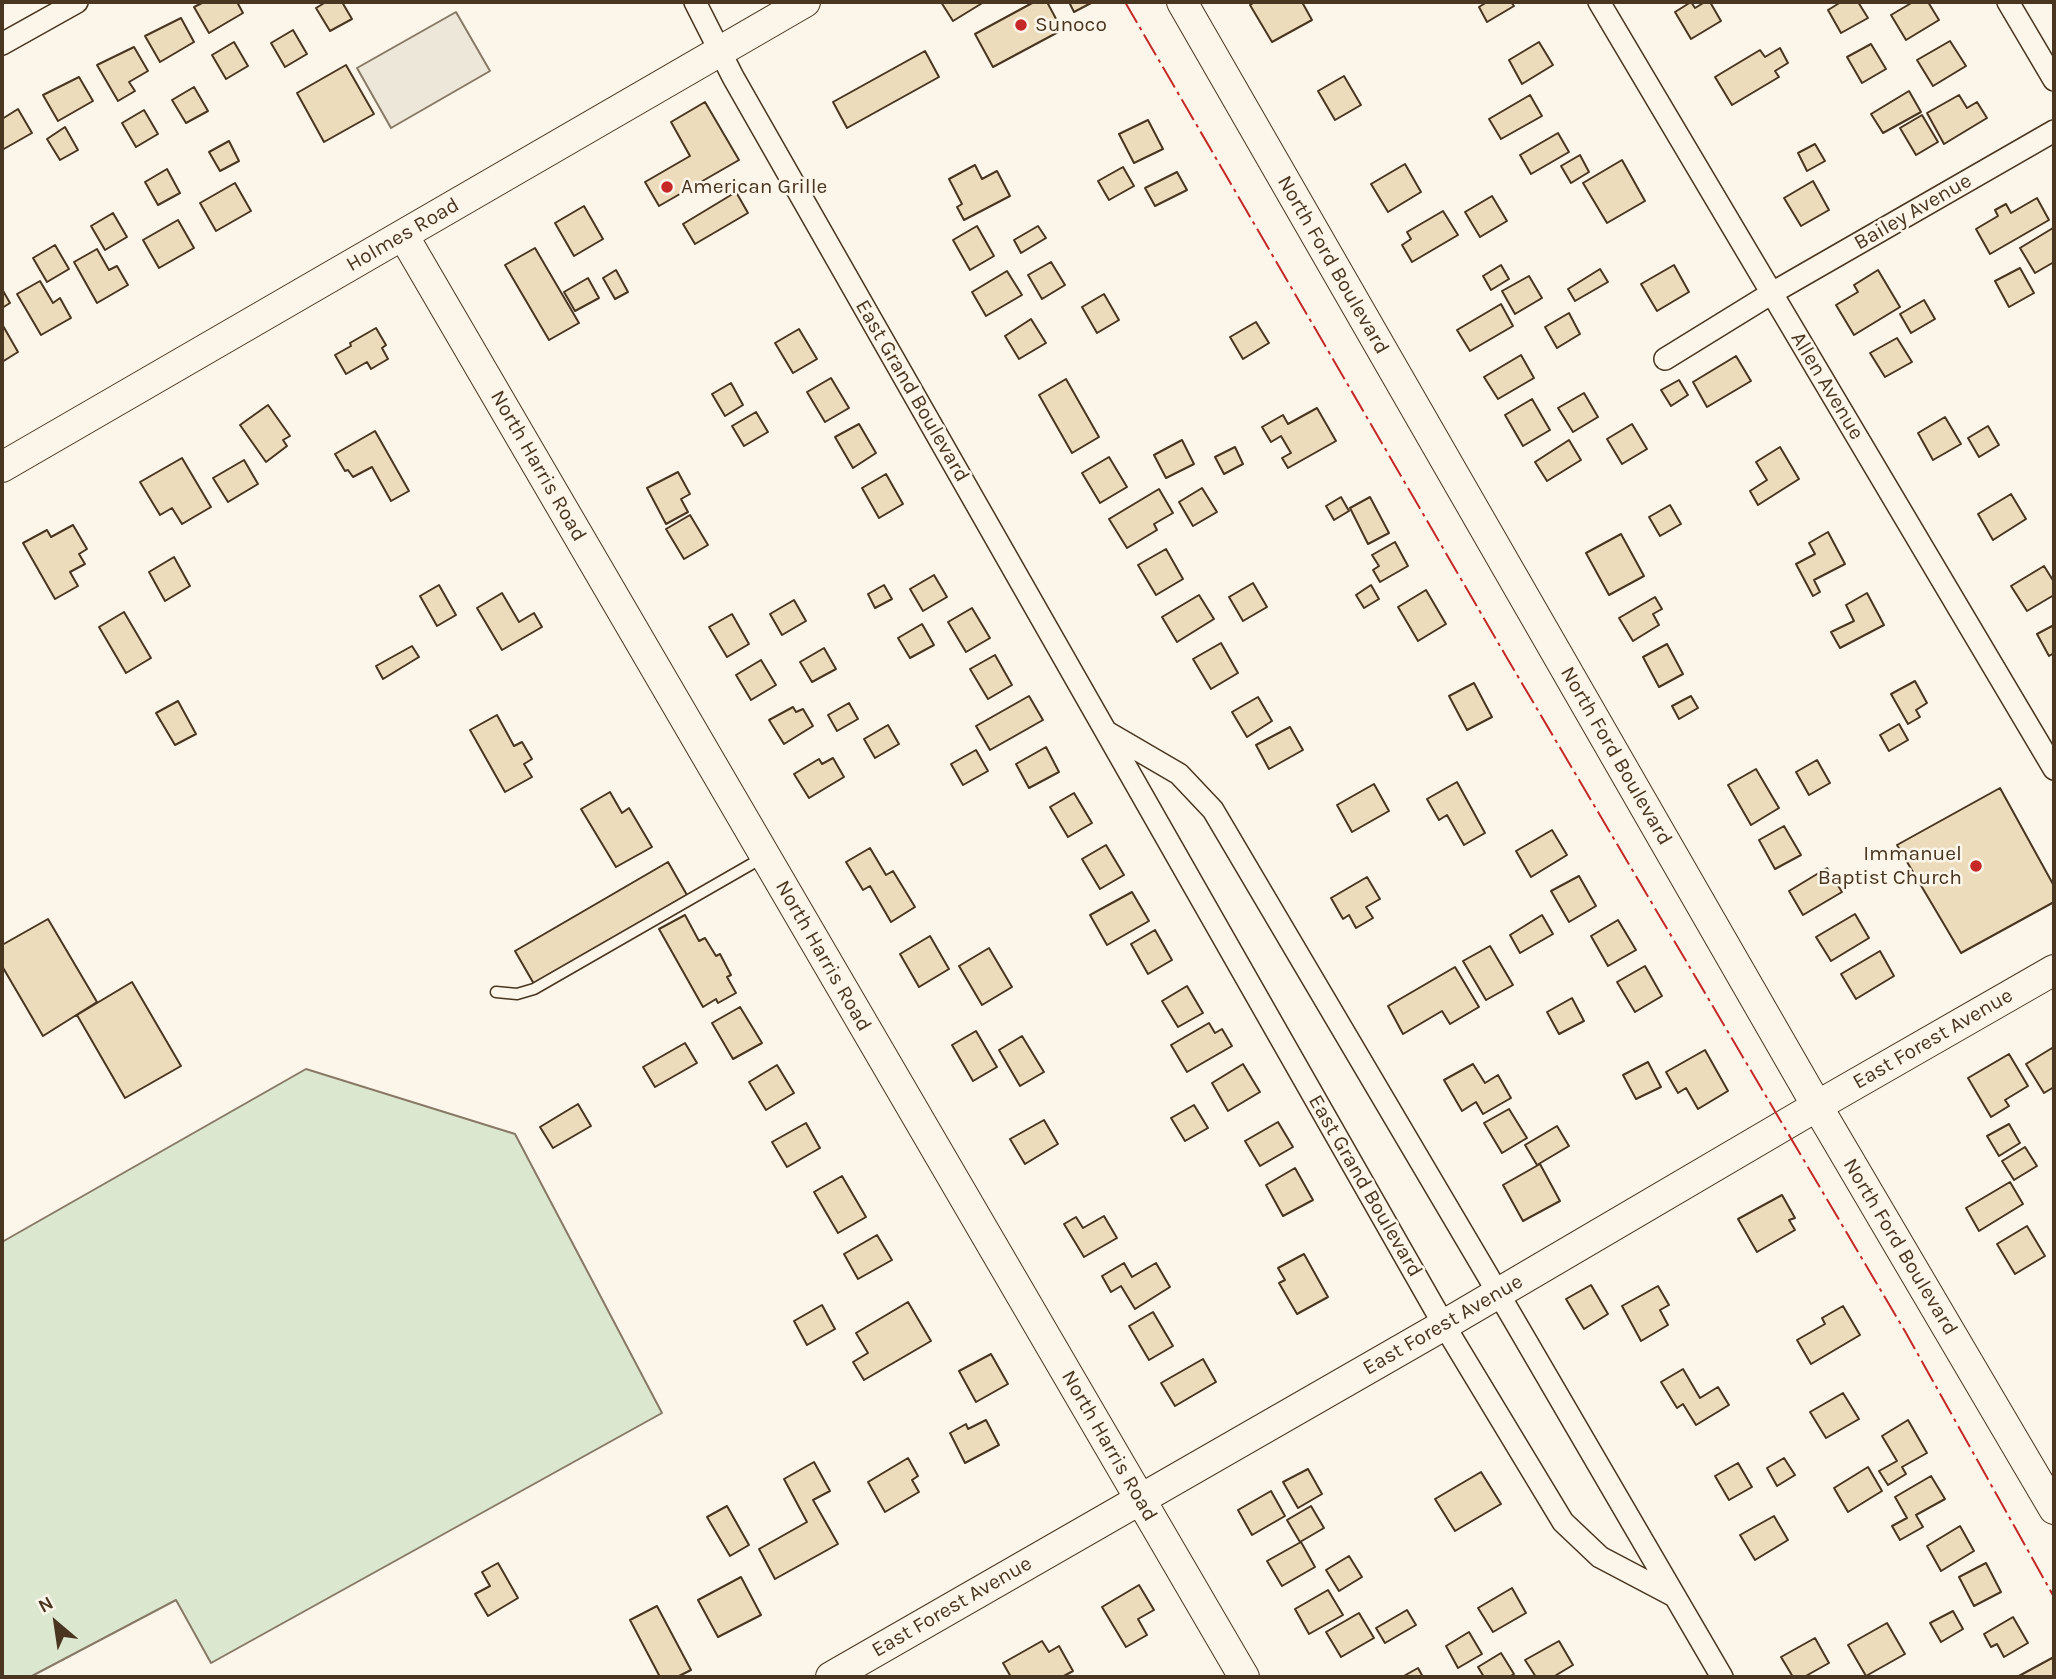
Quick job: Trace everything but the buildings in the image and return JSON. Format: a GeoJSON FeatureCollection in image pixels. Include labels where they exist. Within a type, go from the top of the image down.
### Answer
{"type":"FeatureCollection","features":[{"type":"Feature","properties":{"kind":"street"},"geometry":{"type":"LineString","coordinates":[[2,44],[77,2]]}},
{"type":"Feature","properties":{"kind":"street","name":"East Grand Boulevard"},"geometry":{"type":"LineString","coordinates":[[695,2],[720,52],[1444,1325],[1563,1522],[1600,1558],[1674,1596]]}},
{"type":"Feature","properties":{"kind":"street","name":"Holmes Road"},"geometry":{"type":"LineString","coordinates":[[2,467],[805,2]]}},
{"type":"Feature","properties":{"kind":"street","name":"North Ford Boulevard"},"geometry":{"type":"LineString","coordinates":[[1182,2],[1817,1106],[2054,1509]]}},
{"type":"Feature","properties":{"kind":"street","name":"Allen Avenue"},"geometry":{"type":"LineString","coordinates":[[1599,2],[2054,769]]}},
{"type":"Feature","properties":{"kind":"street"},"geometry":{"type":"LineString","coordinates":[[2008,2],[2054,80]]}},
{"type":"Feature","properties":{"kind":"street","name":"Bailey Avenue"},"geometry":{"type":"LineString","coordinates":[[1665,359],[1772,293],[2054,131]]}},
{"type":"Feature","properties":{"kind":"street","name":"North Harris Road"},"geometry":{"type":"LineString","coordinates":[[403,235],[1244,1677]]}},
{"type":"Feature","properties":{"kind":"street","name":"East Grand Boulevard"},"geometry":{"type":"LineString","coordinates":[[1105,730],[1179,774],[1213,810],[1722,1677]]}},
{"type":"Feature","properties":{"kind":"street","name":"East Forest Avenue"},"geometry":{"type":"LineString","coordinates":[[831,1677],[1498,1294],[2054,970]]}},
{"type":"Feature","properties":{"kind":"lane"},"geometry":{"type":"LineString","coordinates":[[496,992],[517,994],[534,989],[765,857]]}},
{"type":"Feature","properties":{"kind":"green space"},"geometry":{"type":"Polygon","coordinates":[[[306,1069],[515,1134],[662,1413],[211,1663],[176,1600],[30,1677],[2,1677],[2,1242],[306,1069]]]}},
{"type":"Feature","properties":{"kind":"shaded area"},"geometry":{"type":"Polygon","coordinates":[[[456,12],[490,71],[391,128],[357,68],[456,12]]]}},
{"type":"Feature","properties":{"kind":"power"},"geometry":{"type":"LineString","coordinates":[[1125,2],[1507,658],[1906,1333],[2054,1597]]}},
{"type":"Feature","properties":{"kind":"place","name":"Sunoco"},"geometry":{"type":"Point","coordinates":[1021,25]}},
{"type":"Feature","properties":{"kind":"place","name":"American Grille"},"geometry":{"type":"Point","coordinates":[667,187]}},
{"type":"Feature","properties":{"kind":"place","name":"Immanuel Baptist Church"},"geometry":{"type":"Point","coordinates":[1976,866]}}]}
